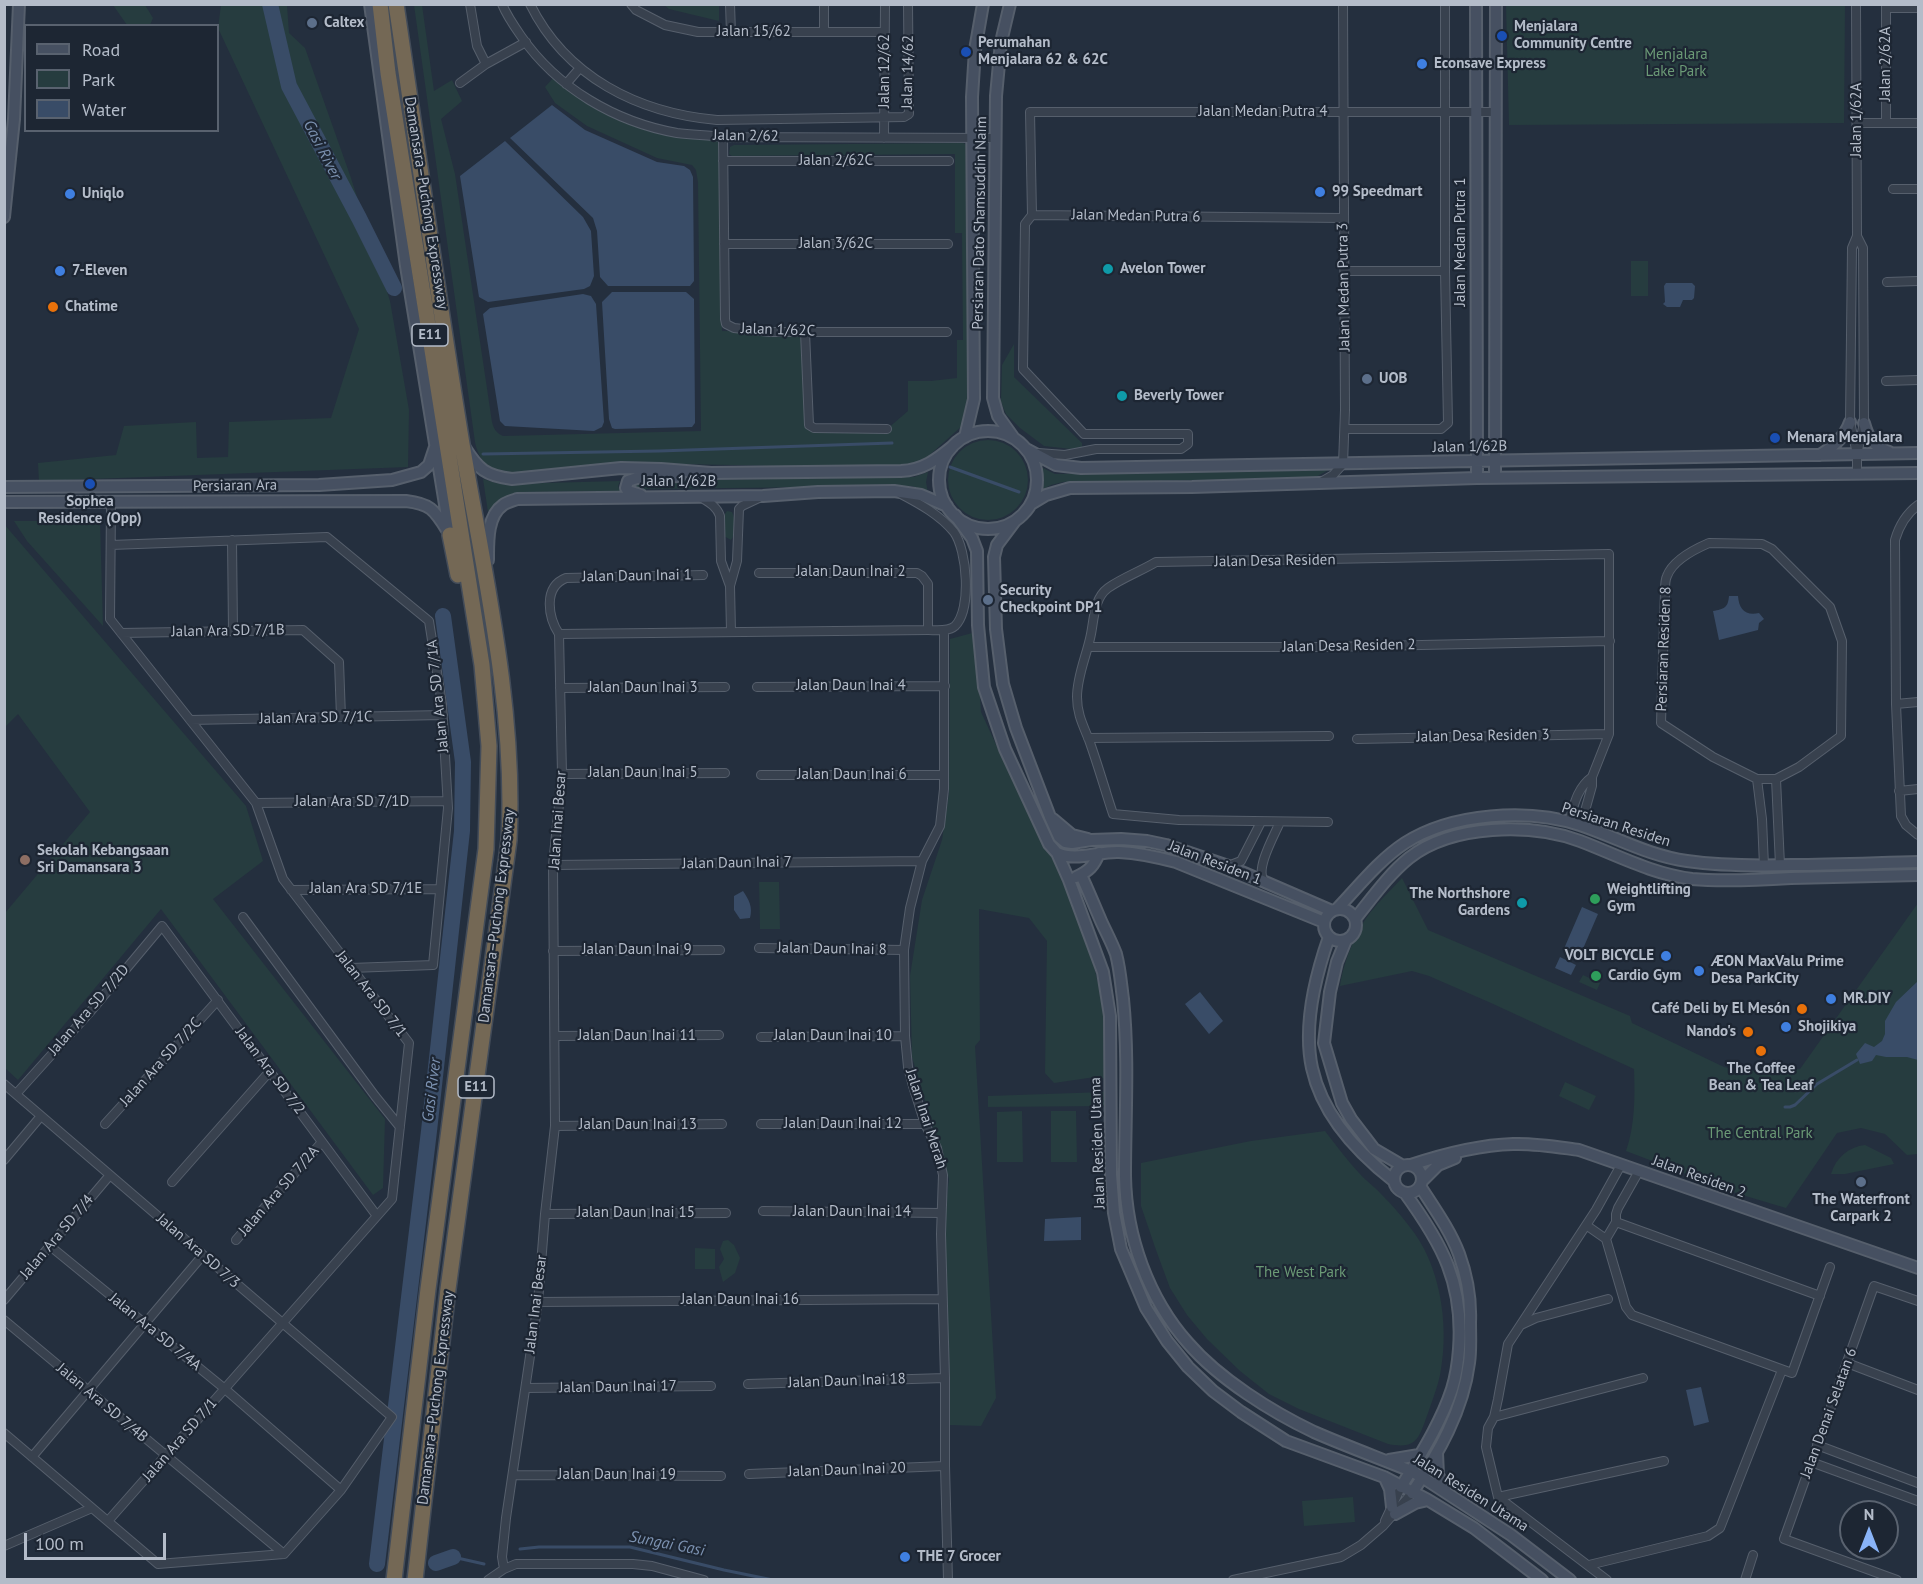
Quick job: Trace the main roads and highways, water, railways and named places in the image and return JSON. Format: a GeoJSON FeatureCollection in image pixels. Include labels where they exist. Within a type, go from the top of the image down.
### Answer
{"type":"FeatureCollection","features":[{"type":"Feature","properties":{"kind":"highway","name":"E11"},"geometry":{"type":"LineString","coordinates":[[380,4],[388,73],[482,665]]}},
{"type":"Feature","properties":{"kind":"highway","name":"Damansara–Puchong Expressway"},"geometry":{"type":"LineString","coordinates":[[396,4],[462,442],[489,595],[510,767],[511,802],[509,840],[450,1278],[415,1580]]}},
{"type":"Feature","properties":{"kind":"highway"},"geometry":{"type":"LineString","coordinates":[[450,536],[463,598],[482,665]]}},
{"type":"Feature","properties":{"kind":"highway","name":"Damansara–Puchong Expressway"},"geometry":{"type":"LineString","coordinates":[[394,1580],[428,1289],[486,849],[489,746],[482,665]]}},
{"type":"Feature","properties":{"kind":"water"},"geometry":{"type":"Polygon","coordinates":[[[552,105],[585,130],[657,162],[684,166],[690,170],[693,177],[694,281],[690,286],[608,286],[600,277],[597,231],[593,218],[510,138],[552,105]]]}},
{"type":"Feature","properties":{"kind":"water"},"geometry":{"type":"Polygon","coordinates":[[[505,141],[583,217],[591,231],[594,276],[590,286],[584,289],[488,302],[479,297],[460,176],[505,141]]]}},
{"type":"Feature","properties":{"kind":"water"},"geometry":{"type":"Polygon","coordinates":[[[1666,283],[1692,283],[1695,286],[1694,298],[1683,300],[1680,307],[1667,307],[1663,304],[1666,283]]]}},
{"type":"Feature","properties":{"kind":"water"},"geometry":{"type":"Polygon","coordinates":[[[612,292],[686,292],[694,299],[695,423],[692,427],[612,428],[609,419],[602,302],[612,292]]]}},
{"type":"Feature","properties":{"kind":"water"},"geometry":{"type":"Polygon","coordinates":[[[583,294],[591,296],[596,304],[604,422],[602,427],[594,431],[505,426],[500,421],[483,314],[490,308],[583,294]]]}},
{"type":"Feature","properties":{"kind":"water"},"geometry":{"type":"Polygon","coordinates":[[[1729,596],[1738,596],[1740,605],[1746,612],[1759,613],[1764,619],[1759,623],[1758,630],[1719,640],[1713,611],[1725,607],[1729,596]]]}},
{"type":"Feature","properties":{"kind":"water"},"geometry":{"type":"Polygon","coordinates":[[[743,891],[750,904],[751,914],[750,918],[740,919],[734,910],[734,896],[743,891]]]}},
{"type":"Feature","properties":{"kind":"water"},"geometry":{"type":"Polygon","coordinates":[[[1582,907],[1598,914],[1579,958],[1563,951],[1582,907]]]}},
{"type":"Feature","properties":{"kind":"water"},"geometry":{"type":"Polygon","coordinates":[[[1560,957],[1576,965],[1571,975],[1555,968],[1560,957]]]}},
{"type":"Feature","properties":{"kind":"water"},"geometry":{"type":"Polygon","coordinates":[[[1918,981],[1918,1060],[1876,1055],[1872,1061],[1860,1064],[1856,1054],[1865,1043],[1874,1047],[1882,1041],[1885,1034],[1885,1021],[1896,1002],[1918,981]]]}},
{"type":"Feature","properties":{"kind":"water"},"geometry":{"type":"Polygon","coordinates":[[[1200,992],[1223,1021],[1209,1034],[1185,1004],[1200,992]]]}},
{"type":"Feature","properties":{"kind":"water"},"geometry":{"type":"Polygon","coordinates":[[[1081,1217],[1081,1240],[1044,1241],[1045,1219],[1081,1217]]]}},
{"type":"Feature","properties":{"kind":"water"},"geometry":{"type":"Polygon","coordinates":[[[1701,1387],[1709,1422],[1694,1426],[1686,1390],[1701,1387]]]}},
{"type":"Feature","properties":{"kind":"waterway","name":"Gasi River"},"geometry":{"type":"LineString","coordinates":[[270,4],[289,86],[394,288]]}},
{"type":"Feature","properties":{"kind":"waterway"},"geometry":{"type":"LineString","coordinates":[[483,454],[892,443]]}},
{"type":"Feature","properties":{"kind":"waterway"},"geometry":{"type":"LineString","coordinates":[[950,467],[1019,492]]}},
{"type":"Feature","properties":{"kind":"waterway","name":"Gasi River"},"geometry":{"type":"LineString","coordinates":[[377,1564],[462,831],[463,762],[443,616]]}},
{"type":"Feature","properties":{"kind":"waterway"},"geometry":{"type":"LineString","coordinates":[[1785,1107],[1795,1105],[1817,1084],[1857,1060]]}},
{"type":"Feature","properties":{"kind":"waterway","name":"Sungai Gasi"},"geometry":{"type":"LineString","coordinates":[[520,1549],[630,1547],[773,1580]]}},
{"type":"Feature","properties":{"kind":"waterway","name":"Sungai Gasi"},"geometry":{"type":"LineString","coordinates":[[453,1557],[484,1564]]}},
{"type":"Feature","properties":{"kind":"waterway","name":"Gasi River"},"geometry":{"type":"LineString","coordinates":[[436,1563],[453,1557]]}},
{"type":"Feature","properties":{"kind":"place","name":"Caltex"},"geometry":{"type":"Point","coordinates":[312,23]}},
{"type":"Feature","properties":{"kind":"place","name":"Menjalara Community Centre"},"geometry":{"type":"Point","coordinates":[1502,36]}},
{"type":"Feature","properties":{"kind":"place","name":"Perumahan Menjalara 62 & 62C"},"geometry":{"type":"Point","coordinates":[966,52]}},
{"type":"Feature","properties":{"kind":"place","name":"Econsave Express"},"geometry":{"type":"Point","coordinates":[1422,64]}},
{"type":"Feature","properties":{"kind":"place","name":"99 Speedmart"},"geometry":{"type":"Point","coordinates":[1320,192]}},
{"type":"Feature","properties":{"kind":"place","name":"Uniqlo"},"geometry":{"type":"Point","coordinates":[70,194]}},
{"type":"Feature","properties":{"kind":"place","name":"Avelon Tower"},"geometry":{"type":"Point","coordinates":[1108,269]}},
{"type":"Feature","properties":{"kind":"place","name":"7-Eleven"},"geometry":{"type":"Point","coordinates":[60,271]}},
{"type":"Feature","properties":{"kind":"place","name":"Chatime"},"geometry":{"type":"Point","coordinates":[53,307]}},
{"type":"Feature","properties":{"kind":"place","name":"UOB"},"geometry":{"type":"Point","coordinates":[1367,379]}},
{"type":"Feature","properties":{"kind":"place","name":"Beverly Tower"},"geometry":{"type":"Point","coordinates":[1122,396]}},
{"type":"Feature","properties":{"kind":"place","name":"Menara Menjalara"},"geometry":{"type":"Point","coordinates":[1775,438]}},
{"type":"Feature","properties":{"kind":"place","name":"Sophea Residence (Opp)"},"geometry":{"type":"Point","coordinates":[90,484]}},
{"type":"Feature","properties":{"kind":"place","name":"Security Checkpoint DP1"},"geometry":{"type":"Point","coordinates":[988,600]}},
{"type":"Feature","properties":{"kind":"place","name":"Sekolah Kebangsaan Sri Damansara 3"},"geometry":{"type":"Point","coordinates":[25,860]}},
{"type":"Feature","properties":{"kind":"place","name":"Weightlifting Gym"},"geometry":{"type":"Point","coordinates":[1595,899]}},
{"type":"Feature","properties":{"kind":"place","name":"The Northshore Gardens"},"geometry":{"type":"Point","coordinates":[1522,903]}},
{"type":"Feature","properties":{"kind":"place","name":"VOLT BICYCLE"},"geometry":{"type":"Point","coordinates":[1666,956]}},
{"type":"Feature","properties":{"kind":"place","name":"ÆON MaxValu Prime Desa ParkCity"},"geometry":{"type":"Point","coordinates":[1699,971]}},
{"type":"Feature","properties":{"kind":"place","name":"Cardio Gym"},"geometry":{"type":"Point","coordinates":[1596,976]}},
{"type":"Feature","properties":{"kind":"place","name":"MR.DIY"},"geometry":{"type":"Point","coordinates":[1831,999]}},
{"type":"Feature","properties":{"kind":"place","name":"Café Deli by El Mesón"},"geometry":{"type":"Point","coordinates":[1802,1009]}},
{"type":"Feature","properties":{"kind":"place","name":"Shojikiya"},"geometry":{"type":"Point","coordinates":[1786,1027]}},
{"type":"Feature","properties":{"kind":"place","name":"Nando's"},"geometry":{"type":"Point","coordinates":[1748,1032]}},
{"type":"Feature","properties":{"kind":"place","name":"The Coffee Bean & Tea Leaf"},"geometry":{"type":"Point","coordinates":[1761,1051]}},
{"type":"Feature","properties":{"kind":"place","name":"The Waterfront Carpark 2"},"geometry":{"type":"Point","coordinates":[1861,1182]}},
{"type":"Feature","properties":{"kind":"place","name":"THE 7 Grocer"},"geometry":{"type":"Point","coordinates":[905,1557]}},
{"type":"Feature","properties":{"kind":"park label","name":"Menjalara Lake Park"},"geometry":{"type":"Point","coordinates":[1676,64]}},
{"type":"Feature","properties":{"kind":"park label","name":"The Central Park"},"geometry":{"type":"Point","coordinates":[1760,1134]}},
{"type":"Feature","properties":{"kind":"park label","name":"The West Park"},"geometry":{"type":"Point","coordinates":[1301,1273]}}]}
